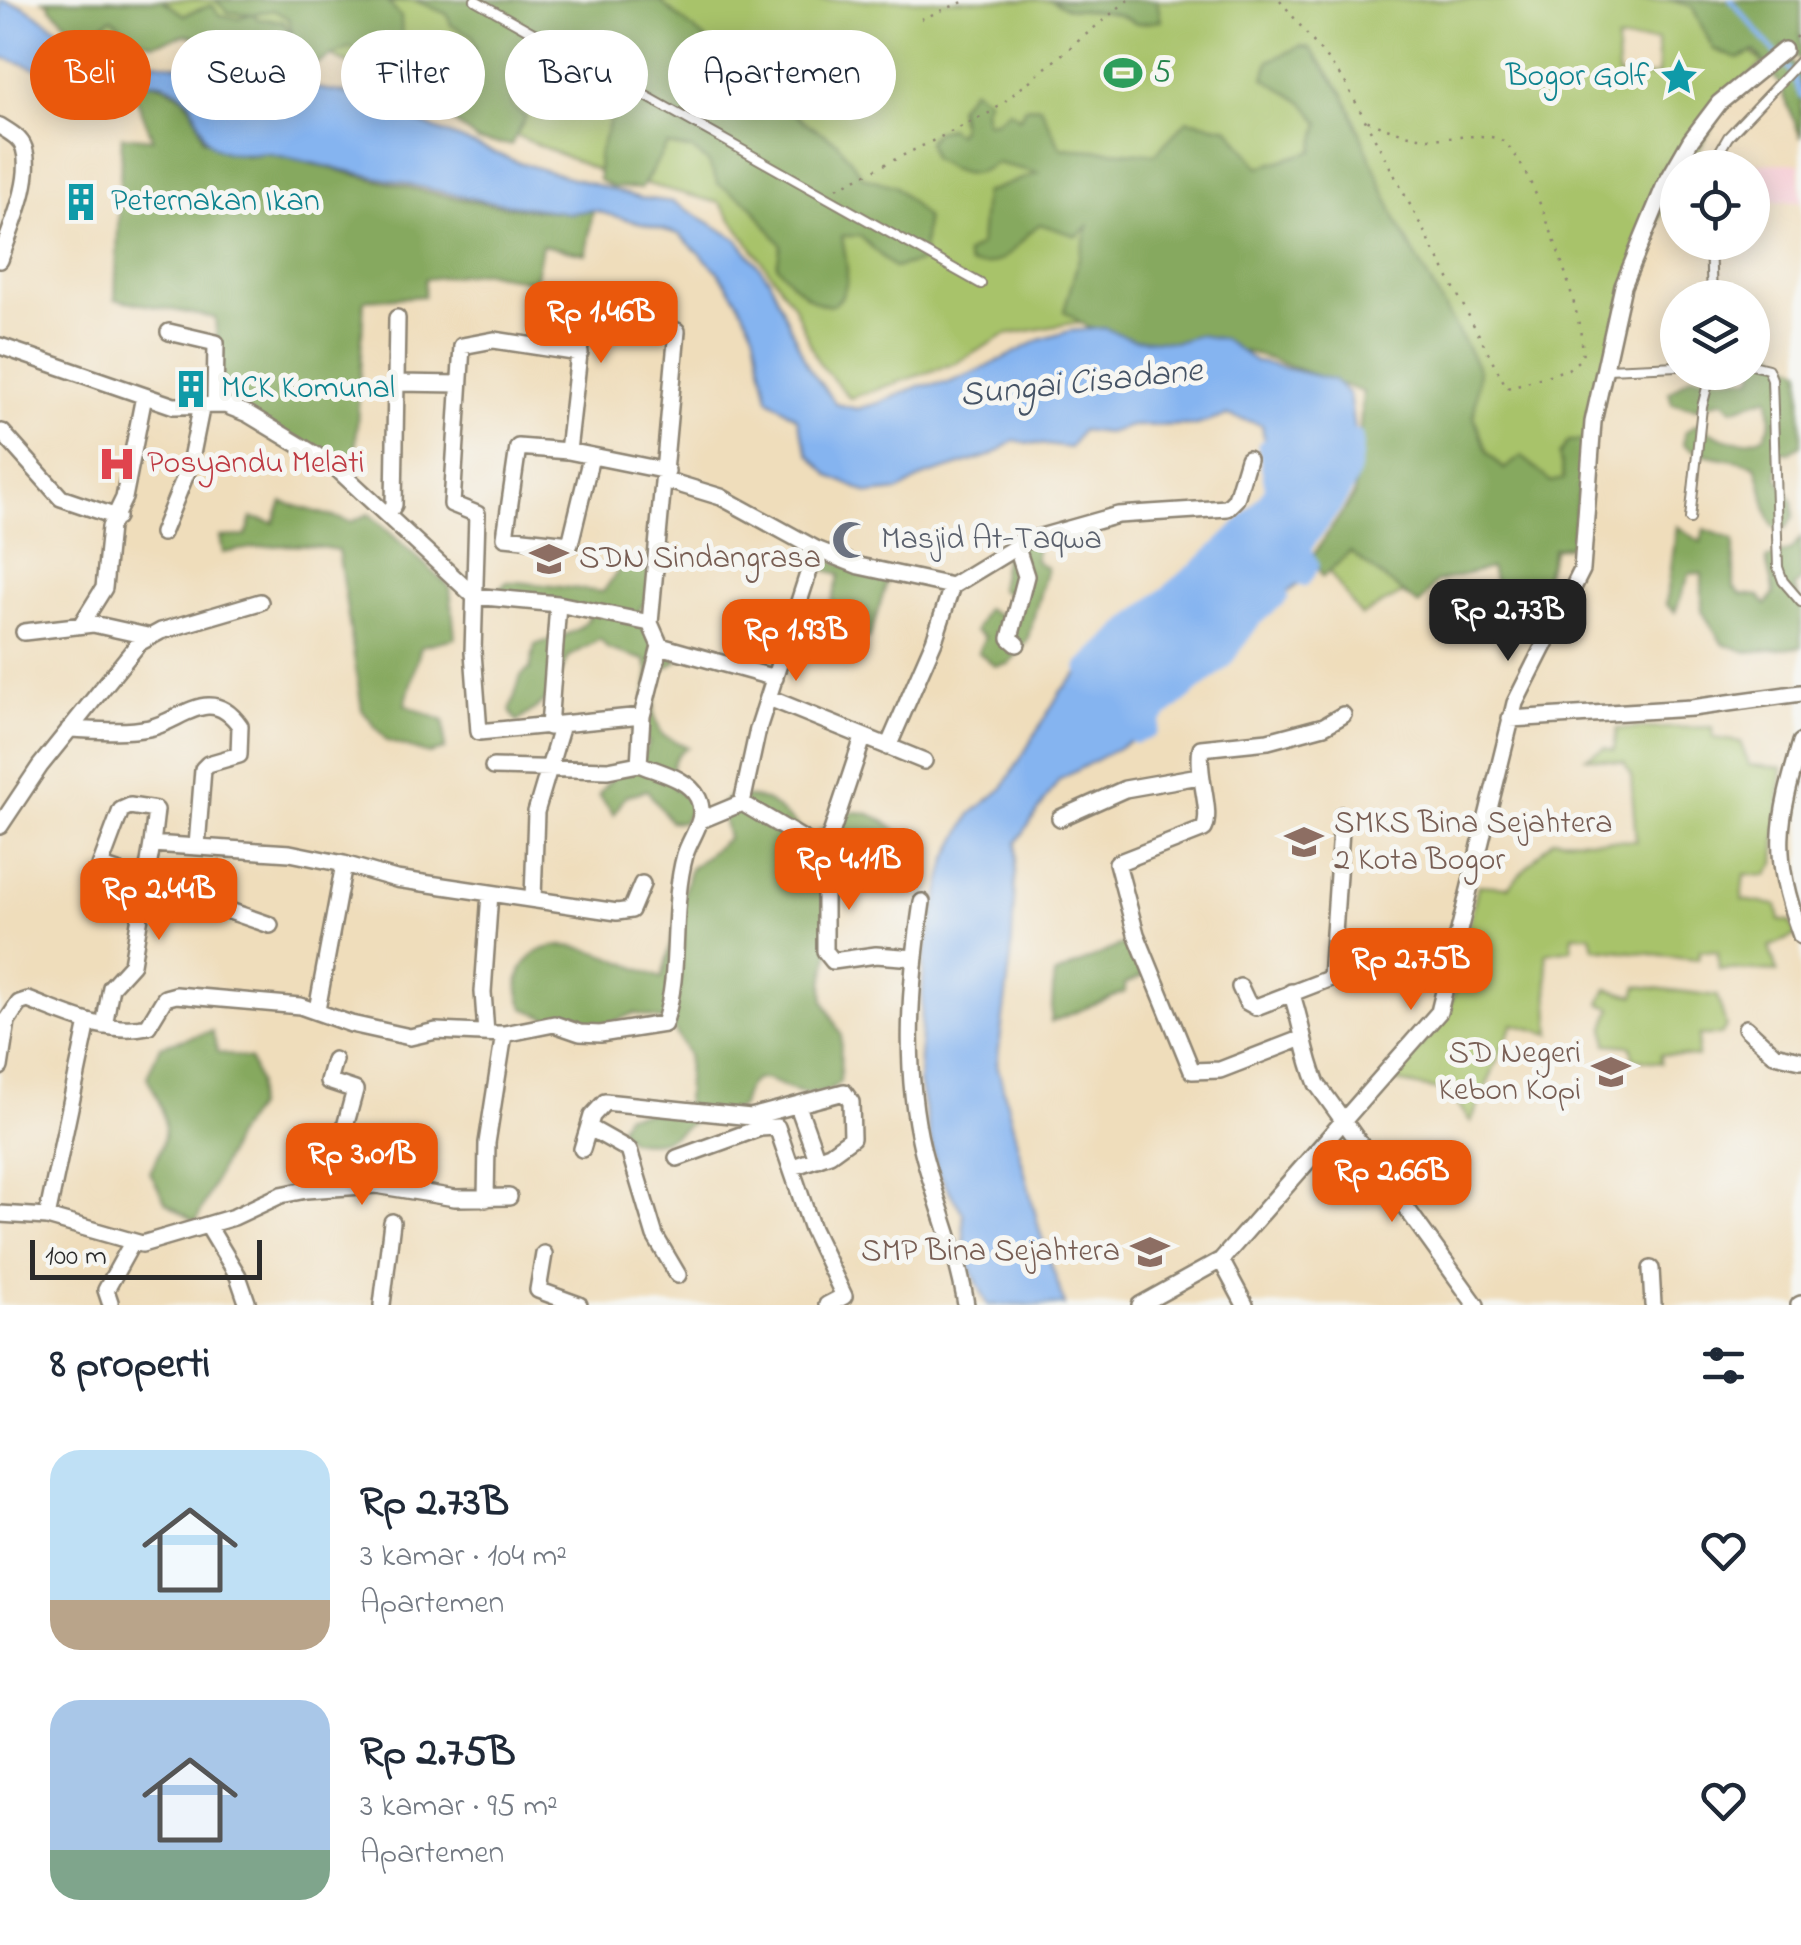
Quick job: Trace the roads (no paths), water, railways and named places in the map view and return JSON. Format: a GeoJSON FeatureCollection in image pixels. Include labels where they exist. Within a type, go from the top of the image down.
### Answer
{"type":"FeatureCollection","features":[{"type":"Feature","properties":{"kind":"street"},"geometry":{"type":"LineString","coordinates":[[1140,1305],[1221,1260],[1439,1012],[1510,719],[1523,684],[1582,570],[1593,422],[1618,302],[1664,188],[1691,140],[1719,103],[1784,50]]}},
{"type":"Feature","properties":{"kind":"street"},"geometry":{"type":"LineString","coordinates":[[0,126],[17,136],[25,155],[20,195],[0,260]]}},
{"type":"Feature","properties":{"kind":"street"},"geometry":{"type":"LineString","coordinates":[[568,450],[584,310],[590,300],[627,306],[634,309],[636,319],[676,331],[650,623],[660,646],[642,716],[639,764]]}},
{"type":"Feature","properties":{"kind":"street"},"geometry":{"type":"LineString","coordinates":[[388,514],[394,505],[399,383],[397,318]]}},
{"type":"Feature","properties":{"kind":"street"},"geometry":{"type":"LineString","coordinates":[[162,533],[208,407],[216,343],[168,332]]}},
{"type":"Feature","properties":{"kind":"street"},"geometry":{"type":"LineString","coordinates":[[580,352],[494,340],[467,342],[462,346],[452,504],[477,514],[473,689],[479,732],[555,728],[642,716]]}},
{"type":"Feature","properties":{"kind":"street"},"geometry":{"type":"LineString","coordinates":[[0,346],[144,396],[236,408],[305,445],[388,514],[474,596],[558,604],[650,623]]}},
{"type":"Feature","properties":{"kind":"street"},"geometry":{"type":"LineString","coordinates":[[399,383],[459,384]]}},
{"type":"Feature","properties":{"kind":"street"},"geometry":{"type":"LineString","coordinates":[[80,624],[104,588],[110,527],[117,517],[144,396]]}},
{"type":"Feature","properties":{"kind":"street"},"geometry":{"type":"LineString","coordinates":[[2,432],[60,498],[117,517]]}},
{"type":"Feature","properties":{"kind":"street"},"geometry":{"type":"LineString","coordinates":[[590,457],[570,544],[505,536],[518,447],[568,450],[666,476],[721,497],[816,549],[859,566],[952,586]]}},
{"type":"Feature","properties":{"kind":"street"},"geometry":{"type":"LineString","coordinates":[[888,747],[934,641],[952,586],[1016,546],[1118,515],[1227,508],[1236,499],[1248,459]]}},
{"type":"Feature","properties":{"kind":"street"},"geometry":{"type":"LineString","coordinates":[[1016,546],[1026,568],[1010,638],[1018,644]]}},
{"type":"Feature","properties":{"kind":"street"},"geometry":{"type":"LineString","coordinates":[[742,804],[769,698],[816,549]]}},
{"type":"Feature","properties":{"kind":"street"},"geometry":{"type":"LineString","coordinates":[[24,632],[80,624],[147,636],[260,602]]}},
{"type":"Feature","properties":{"kind":"street"},"geometry":{"type":"LineString","coordinates":[[534,898],[536,812],[550,770],[555,728],[558,604]]}},
{"type":"Feature","properties":{"kind":"street"},"geometry":{"type":"LineString","coordinates":[[0,826],[69,730],[147,636]]}},
{"type":"Feature","properties":{"kind":"street"},"geometry":{"type":"LineString","coordinates":[[660,646],[775,678]]}},
{"type":"Feature","properties":{"kind":"street"},"geometry":{"type":"LineString","coordinates":[[1510,719],[1692,708],[1801,693]]}},
{"type":"Feature","properties":{"kind":"street"},"geometry":{"type":"LineString","coordinates":[[769,698],[924,762]]}},
{"type":"Feature","properties":{"kind":"street"},"geometry":{"type":"LineString","coordinates":[[69,730],[144,730],[164,725],[191,707],[211,707],[232,716],[240,726],[240,755],[232,761],[208,764],[203,770],[197,846]]}},
{"type":"Feature","properties":{"kind":"street"},"geometry":{"type":"LineString","coordinates":[[1300,1039],[1197,1074],[1170,1025],[1136,934],[1118,863],[1204,829],[1208,816],[1199,776],[1199,754],[1206,745],[1268,742],[1324,726],[1343,715]]}},
{"type":"Feature","properties":{"kind":"street"},"geometry":{"type":"LineString","coordinates":[[863,738],[826,852],[827,956],[844,962],[876,955],[915,958]]}},
{"type":"Feature","properties":{"kind":"street"},"geometry":{"type":"LineString","coordinates":[[1801,742],[1781,810],[1778,860],[1801,936]]}},
{"type":"Feature","properties":{"kind":"street"},"geometry":{"type":"LineString","coordinates":[[0,1067],[3,1022],[19,1002],[28,1000],[96,1024],[148,1026],[165,998],[176,995],[317,1010],[351,1024],[410,1036],[436,1032],[504,1034],[554,1024],[590,1034],[664,1024],[673,989],[685,854],[701,820],[700,802],[690,786],[639,764],[608,770],[493,766]]}},
{"type":"Feature","properties":{"kind":"street"},"geometry":{"type":"LineString","coordinates":[[1060,818],[1125,789],[1199,776]]}},
{"type":"Feature","properties":{"kind":"street"},"geometry":{"type":"LineString","coordinates":[[701,820],[742,804]]}},
{"type":"Feature","properties":{"kind":"street"},"geometry":{"type":"LineString","coordinates":[[742,804],[826,852]]}},
{"type":"Feature","properties":{"kind":"street"},"geometry":{"type":"LineString","coordinates":[[47,1217],[96,1024],[111,987],[132,964],[146,882],[152,844],[156,810],[126,807],[112,827],[99,864],[146,882],[270,925]]}},
{"type":"Feature","properties":{"kind":"street"},"geometry":{"type":"LineString","coordinates":[[1240,988],[1247,1002],[1256,1007],[1331,978],[1342,815]]}},
{"type":"Feature","properties":{"kind":"street"},"geometry":{"type":"LineString","coordinates":[[152,844],[290,853],[396,879],[628,912],[636,904],[642,884]]}},
{"type":"Feature","properties":{"kind":"street"},"geometry":{"type":"LineString","coordinates":[[317,1010],[344,864]]}},
{"type":"Feature","properties":{"kind":"street"},"geometry":{"type":"LineString","coordinates":[[486,1034],[483,992],[490,893]]}},
{"type":"Feature","properties":{"kind":"street"},"geometry":{"type":"LineString","coordinates":[[922,902],[910,1063],[915,1110],[966,1305]]}},
{"type":"Feature","properties":{"kind":"street"},"geometry":{"type":"LineString","coordinates":[[1365,974],[1396,972],[1450,978]]}},
{"type":"Feature","properties":{"kind":"street"},"geometry":{"type":"LineString","coordinates":[[1292,992],[1302,1024],[1300,1039],[1317,1084],[1476,1305]]}},
{"type":"Feature","properties":{"kind":"street"},"geometry":{"type":"LineString","coordinates":[[1746,1028],[1774,1054],[1801,1060]]}},
{"type":"Feature","properties":{"kind":"street"},"geometry":{"type":"LineString","coordinates":[[486,1199],[487,1142],[504,1034]]}},
{"type":"Feature","properties":{"kind":"street"},"geometry":{"type":"LineString","coordinates":[[334,1060],[328,1081],[354,1090],[346,1122],[356,1185]]}},
{"type":"Feature","properties":{"kind":"street"},"geometry":{"type":"LineString","coordinates":[[582,1149],[592,1116],[604,1102],[751,1117],[838,1092],[850,1102],[852,1138],[816,1159],[793,1166]]}},
{"type":"Feature","properties":{"kind":"street"},"geometry":{"type":"LineString","coordinates":[[798,1106],[816,1159]]}},
{"type":"Feature","properties":{"kind":"street"},"geometry":{"type":"LineString","coordinates":[[677,1158],[771,1125],[782,1132],[812,1229],[844,1296],[827,1305]]}},
{"type":"Feature","properties":{"kind":"street"},"geometry":{"type":"LineString","coordinates":[[590,1128],[629,1150],[655,1236],[678,1274]]}},
{"type":"Feature","properties":{"kind":"street"},"geometry":{"type":"LineString","coordinates":[[0,1214],[47,1217],[150,1244],[208,1226],[288,1193],[356,1185],[486,1199],[510,1197]]}},
{"type":"Feature","properties":{"kind":"street"},"geometry":{"type":"LineString","coordinates":[[382,1305],[392,1222]]}},
{"type":"Feature","properties":{"kind":"street"},"geometry":{"type":"LineString","coordinates":[[208,1226],[238,1276],[248,1305]]}},
{"type":"Feature","properties":{"kind":"street"},"geometry":{"type":"LineString","coordinates":[[110,1302],[106,1290],[132,1242]]}},
{"type":"Feature","properties":{"kind":"street"},"geometry":{"type":"LineString","coordinates":[[544,1254],[538,1290],[578,1305]]}},
{"type":"Feature","properties":{"kind":"street"},"geometry":{"type":"LineString","coordinates":[[1221,1260],[1245,1305]]}},
{"type":"Feature","properties":{"kind":"street"},"geometry":{"type":"LineString","coordinates":[[1651,1270],[1654,1305]]}},
{"type":"Feature","properties":{"kind":"lane"},"geometry":{"type":"LineString","coordinates":[[475,0],[980,284]]}},
{"type":"Feature","properties":{"kind":"lane"},"geometry":{"type":"LineString","coordinates":[[1720,150],[1728,137],[1800,62]]}},
{"type":"Feature","properties":{"kind":"lane"},"geometry":{"type":"LineString","coordinates":[[1607,369],[1660,367]]}},
{"type":"Feature","properties":{"kind":"lane"},"geometry":{"type":"LineString","coordinates":[[1770,374],[1778,567],[1782,581],[1801,602]]}},
{"type":"Feature","properties":{"kind":"lane"},"geometry":{"type":"LineString","coordinates":[[1690,519],[1706,390]]}},
{"type":"Feature","properties":{"kind":"lane"},"geometry":{"type":"LineString","coordinates":[[1518,613],[1554,630]]}},
{"type":"Feature","properties":{"kind":"water"},"geometry":{"type":"Polygon","coordinates":[[[0,0],[23,6],[60,30],[30,30],[30,66],[0,57],[0,0]]]}},
{"type":"Feature","properties":{"kind":"water"},"geometry":{"type":"Polygon","coordinates":[[[151,61],[171,64],[171,87],[151,82],[151,61]]]}},
{"type":"Feature","properties":{"kind":"water","name":"Sungai Cisadane"},"geometry":{"type":"Polygon","coordinates":[[[321,89],[341,92],[341,120],[412,120],[517,162],[640,198],[673,202],[737,239],[769,279],[808,367],[836,404],[857,409],[919,386],[948,383],[1040,340],[1070,331],[1104,328],[1133,339],[1176,342],[1199,335],[1223,339],[1255,361],[1334,380],[1349,394],[1355,437],[1348,490],[1327,512],[1302,550],[1312,565],[1307,577],[1254,619],[1247,635],[1224,661],[1155,717],[1151,730],[1059,780],[1017,842],[1011,957],[997,1064],[1040,1232],[1065,1305],[988,1305],[965,1257],[963,1213],[937,1171],[919,1082],[924,958],[947,860],[971,814],[1003,788],[1061,691],[1117,634],[1246,526],[1272,490],[1262,425],[1228,415],[1197,425],[1131,426],[1107,433],[1081,430],[1070,448],[1014,441],[992,455],[925,476],[899,491],[869,494],[830,476],[809,454],[797,418],[768,398],[754,331],[737,299],[716,269],[679,234],[593,210],[569,213],[480,200],[267,153],[239,154],[221,150],[203,133],[198,120],[321,120],[321,89]]]}},
{"type":"Feature","properties":{"kind":"waterway"},"geometry":{"type":"LineString","coordinates":[[1731,0],[1793,74],[1801,97]]}},
{"type":"Feature","properties":{"kind":"waterway"},"geometry":{"type":"LineString","coordinates":[[1303,579],[1312,565],[1302,550],[1347,485],[1355,437]]}},
{"type":"Feature","properties":{"kind":"waterway"},"geometry":{"type":"LineString","coordinates":[[1084,668],[1230,539],[1273,490],[1265,447]]}},
{"type":"Feature","properties":{"kind":"waterway"},"geometry":{"type":"LineString","coordinates":[[1135,736],[1151,730],[1155,717],[1224,661],[1254,619],[1281,596]]}},
{"type":"Feature","properties":{"kind":"place","name":"5"},"geometry":{"type":"Point","coordinates":[1123,73]}},
{"type":"Feature","properties":{"kind":"place","name":"Bogor Golf"},"geometry":{"type":"Point","coordinates":[1679,77]}},
{"type":"Feature","properties":{"kind":"place","name":"Peternakan Ikan"},"geometry":{"type":"Point","coordinates":[81,202]}},
{"type":"Feature","properties":{"kind":"place","name":"MCK Komunal"},"geometry":{"type":"Point","coordinates":[191,389]}},
{"type":"Feature","properties":{"kind":"place","name":"Posyandu Melati"},"geometry":{"type":"Point","coordinates":[117,464]}},
{"type":"Feature","properties":{"kind":"place","name":"Masjid At-Taqwa"},"geometry":{"type":"Point","coordinates":[851,540]}},
{"type":"Feature","properties":{"kind":"place","name":"SDN Sindangrasa"},"geometry":{"type":"Point","coordinates":[549,559]}},
{"type":"Feature","properties":{"kind":"place","name":"SMKS Bina Sejahtera 2 Kota Bogor"},"geometry":{"type":"Point","coordinates":[1304,842]}},
{"type":"Feature","properties":{"kind":"place","name":"SD Negeri Kebon Kopi"},"geometry":{"type":"Point","coordinates":[1611,1072]}},
{"type":"Feature","properties":{"kind":"place","name":"SMP Bina Sejahtera"},"geometry":{"type":"Point","coordinates":[1150,1252]}}]}
